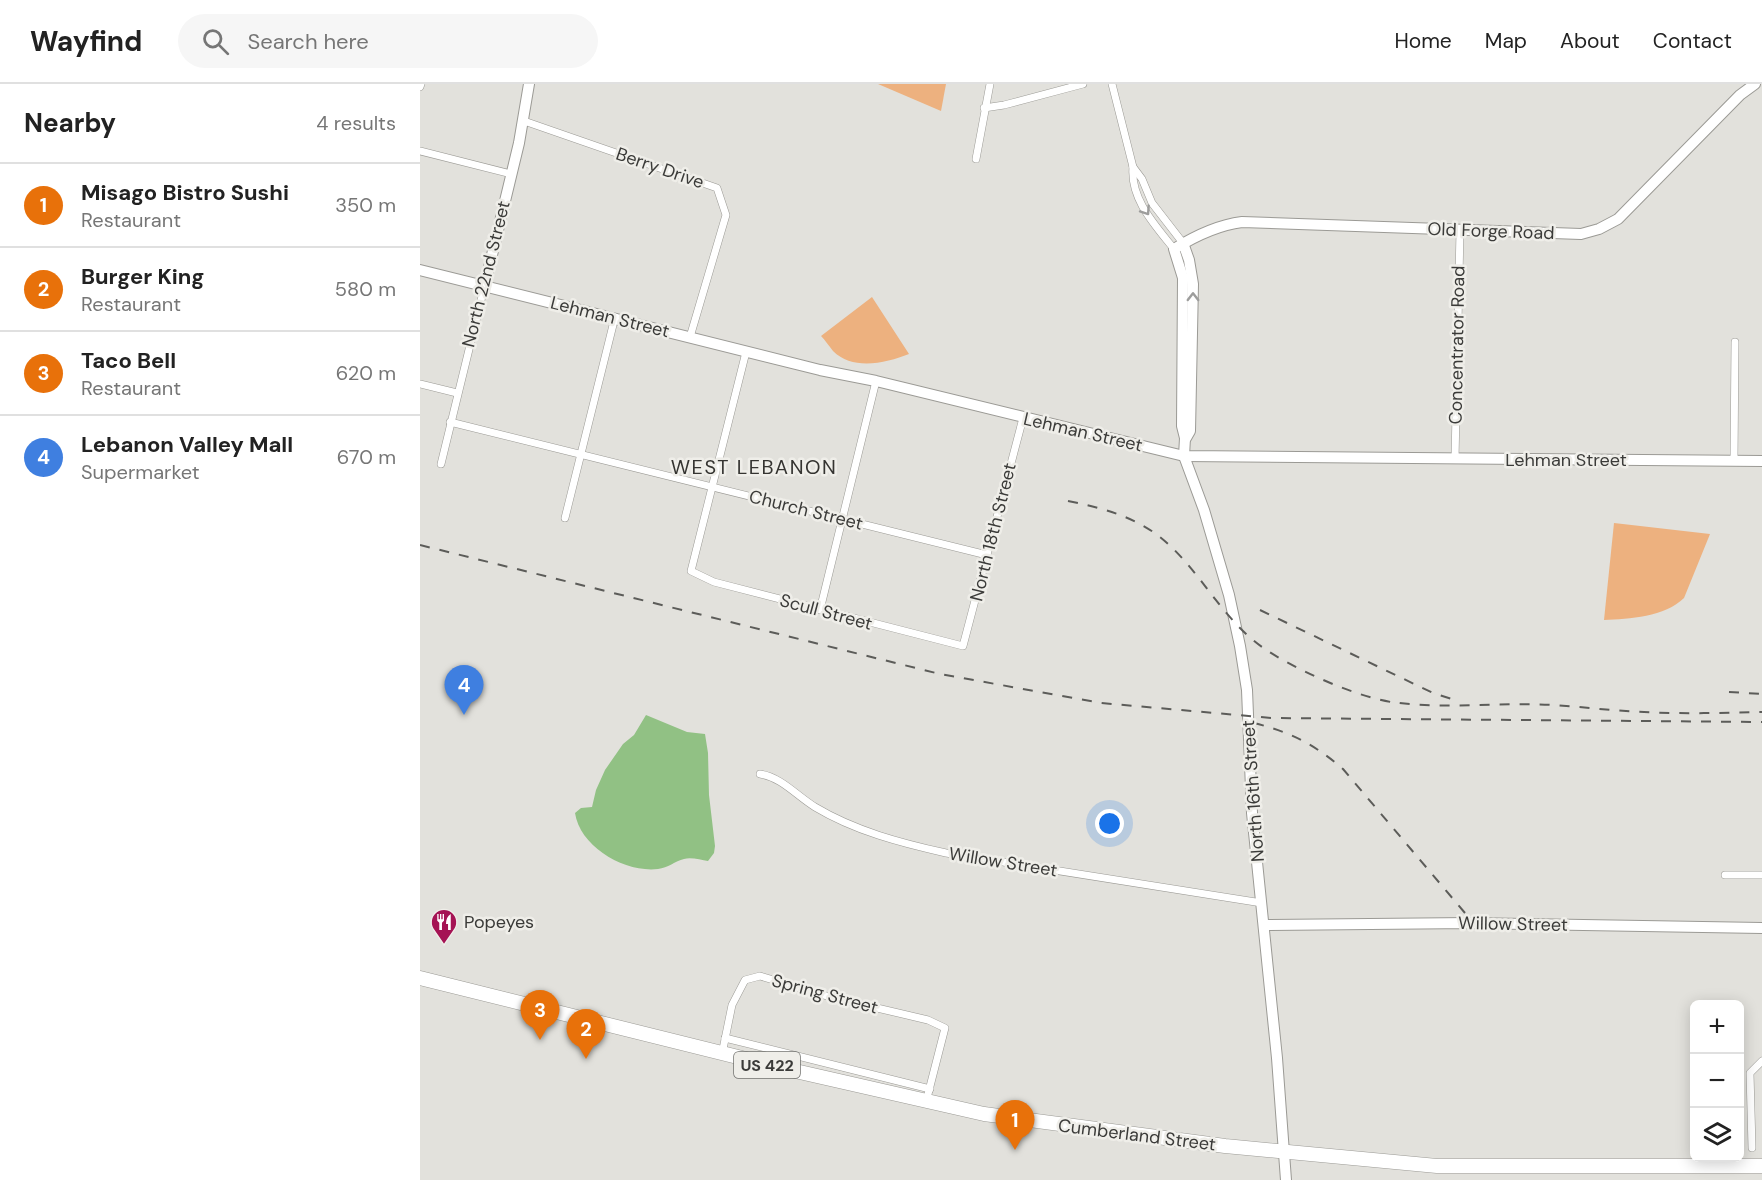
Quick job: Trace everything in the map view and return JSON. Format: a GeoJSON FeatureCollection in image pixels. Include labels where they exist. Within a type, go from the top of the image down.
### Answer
{"type":"FeatureCollection","features":[{"type":"Feature","properties":{"kind":"highway","name":"Cumberland Street"},"geometry":{"type":"LineString","coordinates":[[420,978],[722,1054],[928,1095],[1026,1121],[1284,1152],[1437,1166],[1762,1166]]}},
{"type":"Feature","properties":{"kind":"main road","name":"North 22nd Street"},"geometry":{"type":"LineString","coordinates":[[484,284],[524,121],[529,84]]}},
{"type":"Feature","properties":{"kind":"main road","name":"Old Forge Road"},"geometry":{"type":"LineString","coordinates":[[1178,246],[1226,224],[1242,222],[1581,234],[1599,229],[1618,219],[1740,95],[1755,84]]}},
{"type":"Feature","properties":{"kind":"main road","name":"North 16th Street"},"geometry":{"type":"LineString","coordinates":[[1178,246],[1183,278],[1182,426],[1185,438],[1184,456],[1218,553],[1240,646],[1246,690],[1252,813],[1286,1180]]}},
{"type":"Feature","properties":{"kind":"main road","name":"Lehman Street"},"geometry":{"type":"LineString","coordinates":[[420,270],[484,284],[746,352],[876,381],[1184,456],[1762,461]]}},
{"type":"Feature","properties":{"kind":"main road","name":"Willow Street"},"geometry":{"type":"LineString","coordinates":[[1264,925],[1470,922],[1762,928]]}},
{"type":"Feature","properties":{"kind":"street"},"geometry":{"type":"LineString","coordinates":[[976,159],[990,84]]}},
{"type":"Feature","properties":{"kind":"street"},"geometry":{"type":"LineString","coordinates":[[984,108],[1004,105],[1066,86],[1083,84]]}},
{"type":"Feature","properties":{"kind":"street","name":"North 16th Street"},"geometry":{"type":"LineString","coordinates":[[1112,84],[1133,167],[1132,180],[1138,199],[1178,246]]}},
{"type":"Feature","properties":{"kind":"street","name":"Berry Drive"},"geometry":{"type":"LineString","coordinates":[[524,121],[717,188],[726,215],[690,337]]}},
{"type":"Feature","properties":{"kind":"street"},"geometry":{"type":"LineString","coordinates":[[420,151],[511,174]]}},
{"type":"Feature","properties":{"kind":"street","name":"Concentrator Road"},"geometry":{"type":"LineString","coordinates":[[1455,459],[1460,231]]}},
{"type":"Feature","properties":{"kind":"street","name":"North 22nd Street"},"geometry":{"type":"LineString","coordinates":[[441,464],[484,284]]}},
{"type":"Feature","properties":{"kind":"street"},"geometry":{"type":"LineString","coordinates":[[565,518],[615,317]]}},
{"type":"Feature","properties":{"kind":"street"},"geometry":{"type":"LineString","coordinates":[[1734,460],[1735,342]]}},
{"type":"Feature","properties":{"kind":"street"},"geometry":{"type":"LineString","coordinates":[[711,486],[746,352]]}},
{"type":"Feature","properties":{"kind":"street"},"geometry":{"type":"LineString","coordinates":[[819,610],[876,381]]}},
{"type":"Feature","properties":{"kind":"street"},"geometry":{"type":"LineString","coordinates":[[420,384],[457,393]]}},
{"type":"Feature","properties":{"kind":"street","name":"North 18th Street"},"geometry":{"type":"LineString","coordinates":[[963,646],[1023,418]]}},
{"type":"Feature","properties":{"kind":"street","name":"Church Street"},"geometry":{"type":"LineString","coordinates":[[450,422],[987,555]]}},
{"type":"Feature","properties":{"kind":"street","name":"Scull Street"},"geometry":{"type":"LineString","coordinates":[[711,486],[691,571],[714,582],[963,646]]}},
{"type":"Feature","properties":{"kind":"street","name":"Willow Street"},"geometry":{"type":"LineString","coordinates":[[760,774],[774,778],[815,807],[849,824],[901,843],[946,853],[1262,903]]}},
{"type":"Feature","properties":{"kind":"street"},"geometry":{"type":"LineString","coordinates":[[1725,875],[1762,875]]}},
{"type":"Feature","properties":{"kind":"street","name":"Spring Street"},"geometry":{"type":"LineString","coordinates":[[722,1054],[732,1005],[745,980],[760,976],[830,997],[928,1020],[945,1028],[928,1095]]}},
{"type":"Feature","properties":{"kind":"street"},"geometry":{"type":"LineString","coordinates":[[725,1038],[928,1095]]}},
{"type":"Feature","properties":{"kind":"street"},"geometry":{"type":"LineString","coordinates":[[1752,1148],[1750,1074],[1762,1061]]}},
{"type":"Feature","properties":{"kind":"shaded area"},"geometry":{"type":"Polygon","coordinates":[[[878,84],[946,84],[941,111],[878,84]]]}},
{"type":"Feature","properties":{"kind":"shaded area"},"geometry":{"type":"Polygon","coordinates":[[[872,297],[909,354],[880,362],[850,361],[833,351],[821,336],[872,297]]]}},
{"type":"Feature","properties":{"kind":"shaded area"},"geometry":{"type":"Polygon","coordinates":[[[1614,523],[1710,534],[1684,598],[1657,613],[1635,618],[1604,620],[1614,523]]]}},
{"type":"Feature","properties":{"kind":"shaded area"},"geometry":{"type":"Polygon","coordinates":[[[646,715],[687,732],[705,734],[715,846],[714,853],[708,861],[687,858],[658,869],[632,867],[606,855],[595,847],[585,837],[579,825],[575,813],[581,808],[592,807],[596,790],[605,770],[623,744],[634,735],[646,715]]]}},
{"type":"Feature","properties":{"kind":"railway"},"geometry":{"type":"LineString","coordinates":[[1068,501],[1117,514],[1150,530],[1174,549],[1234,622],[1262,647],[1309,674],[1366,696],[1384,701],[1418,705],[1535,704],[1673,713],[1762,712]]}},
{"type":"Feature","properties":{"kind":"railway"},"geometry":{"type":"LineString","coordinates":[[420,545],[940,674],[1101,703],[1271,718],[1762,722]]}},
{"type":"Feature","properties":{"kind":"railway"},"geometry":{"type":"LineString","coordinates":[[1260,610],[1433,693],[1455,700]]}},
{"type":"Feature","properties":{"kind":"railway"},"geometry":{"type":"LineString","coordinates":[[1729,692],[1762,694]]}},
{"type":"Feature","properties":{"kind":"railway"},"geometry":{"type":"LineString","coordinates":[[1254,723],[1279,730],[1301,740],[1343,769],[1465,913]]}},
{"type":"Feature","properties":{"kind":"place","name":"Lebanon Valley Mall"},"geometry":{"type":"Point","coordinates":[464,715]}},
{"type":"Feature","properties":{"kind":"place","name":"Popeyes"},"geometry":{"type":"Point","coordinates":[444,945]}},
{"type":"Feature","properties":{"kind":"place","name":"Taco Bell"},"geometry":{"type":"Point","coordinates":[540,1040]}},
{"type":"Feature","properties":{"kind":"place","name":"Burger King"},"geometry":{"type":"Point","coordinates":[586,1059]}},
{"type":"Feature","properties":{"kind":"place","name":"Misago Bistro Sushi"},"geometry":{"type":"Point","coordinates":[1015,1150]}},
{"type":"Feature","properties":{"kind":"district","name":"WEST LEBANON"},"geometry":{"type":"Point","coordinates":[754,467]}}]}
